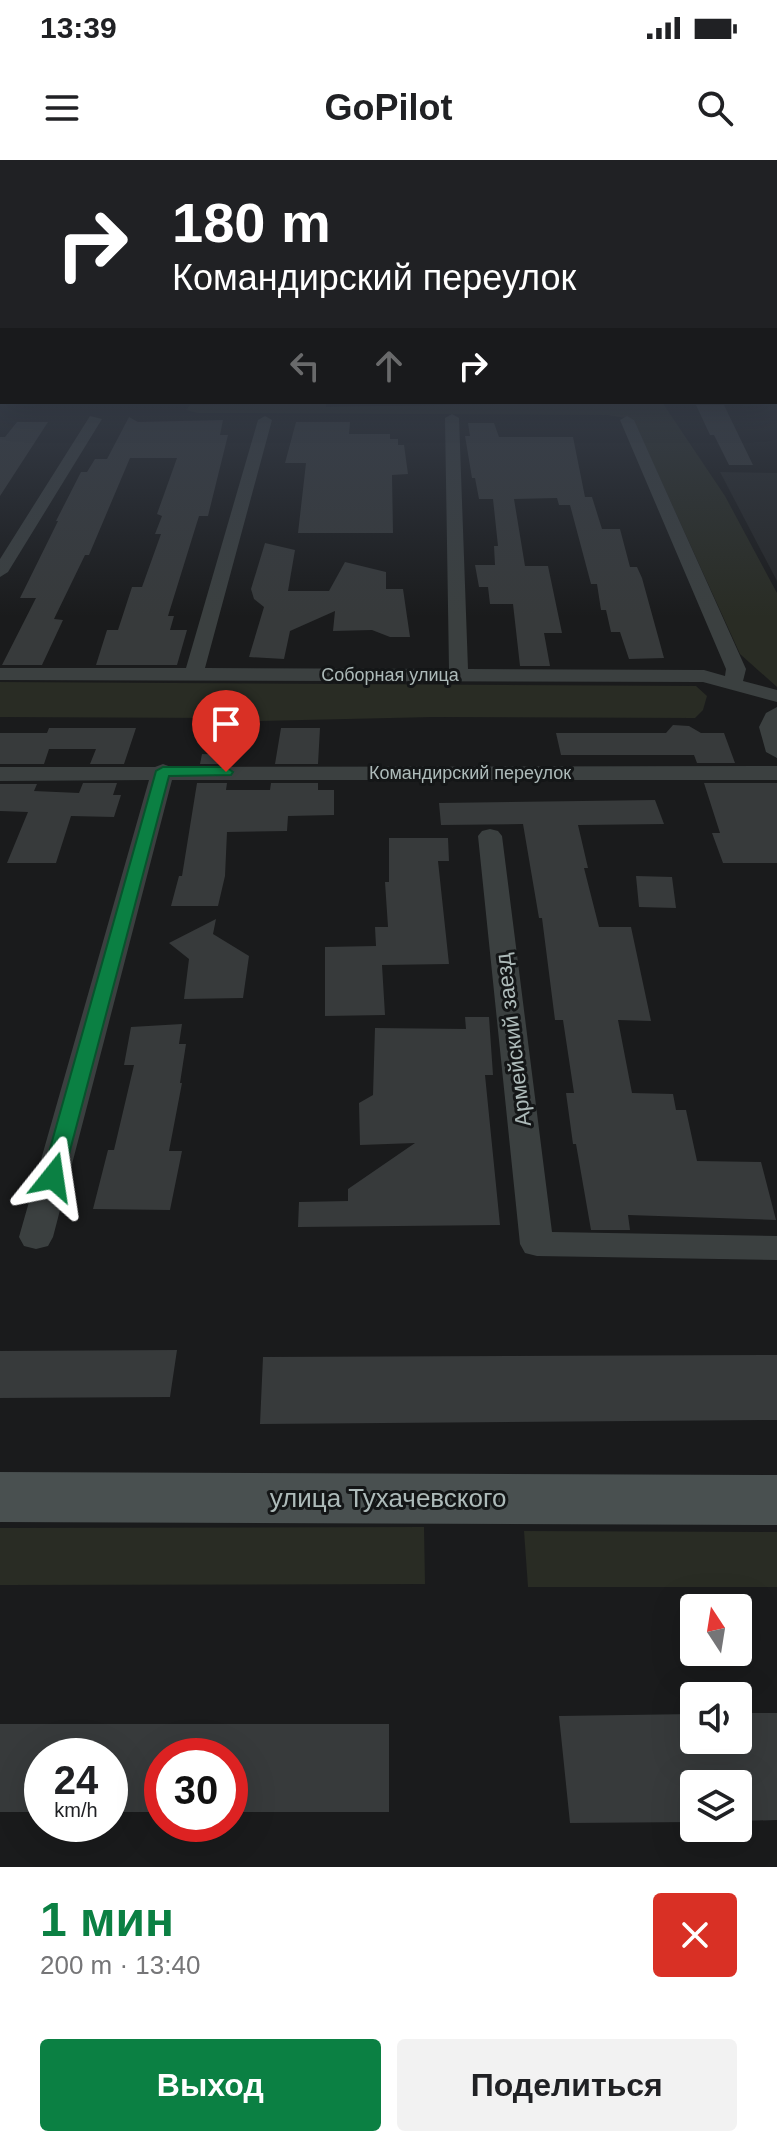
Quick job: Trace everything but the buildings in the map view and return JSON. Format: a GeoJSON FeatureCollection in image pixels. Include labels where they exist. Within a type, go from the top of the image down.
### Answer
{"type":"FeatureCollection","features":[{"type":"Feature","properties":{"kind":"main road","name":"улица Тухачевского"},"geometry":{"type":"LineString","coordinates":[[0,1497],[777,1500]]}},
{"type":"Feature","properties":{"kind":"street"},"geometry":{"type":"LineString","coordinates":[[0,572],[71,458]]}},
{"type":"Feature","properties":{"kind":"street"},"geometry":{"type":"LineString","coordinates":[[194,674],[254,458]]}},
{"type":"Feature","properties":{"kind":"street"},"geometry":{"type":"LineString","coordinates":[[453,458],[459,675]]}},
{"type":"Feature","properties":{"kind":"street"},"geometry":{"type":"LineString","coordinates":[[643,458],[736,669],[733,682]]}},
{"type":"Feature","properties":{"kind":"street","name":"Соборная улица"},"geometry":{"type":"LineString","coordinates":[[0,674],[704,676],[777,696]]}},
{"type":"Feature","properties":{"kind":"street"},"geometry":{"type":"LineString","coordinates":[[777,713],[768,731],[777,752]]}},
{"type":"Feature","properties":{"kind":"street"},"geometry":{"type":"LineString","coordinates":[[36,1237],[163,771]]}},
{"type":"Feature","properties":{"kind":"street","name":"Командирский переулок"},"geometry":{"type":"LineString","coordinates":[[0,774],[163,771],[777,773]]}},
{"type":"Feature","properties":{"kind":"street","name":"Армейский заезд"},"geometry":{"type":"LineString","coordinates":[[490,836],[537,1244],[777,1248]]}},
{"type":"Feature","properties":{"kind":"shaded area"},"geometry":{"type":"Polygon","coordinates":[[[651,458],[699,458],[725,496],[777,593],[777,687],[740,654],[651,458]]]}},
{"type":"Feature","properties":{"kind":"shaded area"},"geometry":{"type":"Polygon","coordinates":[[[720,472],[777,473],[777,581],[720,472]]]}},
{"type":"Feature","properties":{"kind":"shaded area"},"geometry":{"type":"Polygon","coordinates":[[[0,682],[696,686],[707,696],[703,710],[695,718],[433,717],[260,721],[0,717],[0,682]]]}},
{"type":"Feature","properties":{"kind":"shaded area"},"geometry":{"type":"Polygon","coordinates":[[[424,1527],[425,1584],[0,1585],[0,1528],[424,1527]]]}},
{"type":"Feature","properties":{"kind":"shaded area"},"geometry":{"type":"Polygon","coordinates":[[[524,1531],[777,1532],[777,1587],[528,1587],[524,1531]]]}},
{"type":"Feature","properties":{"kind":"route"},"geometry":{"type":"LineString","coordinates":[[53,1177],[163,771],[226,772]]}}]}
